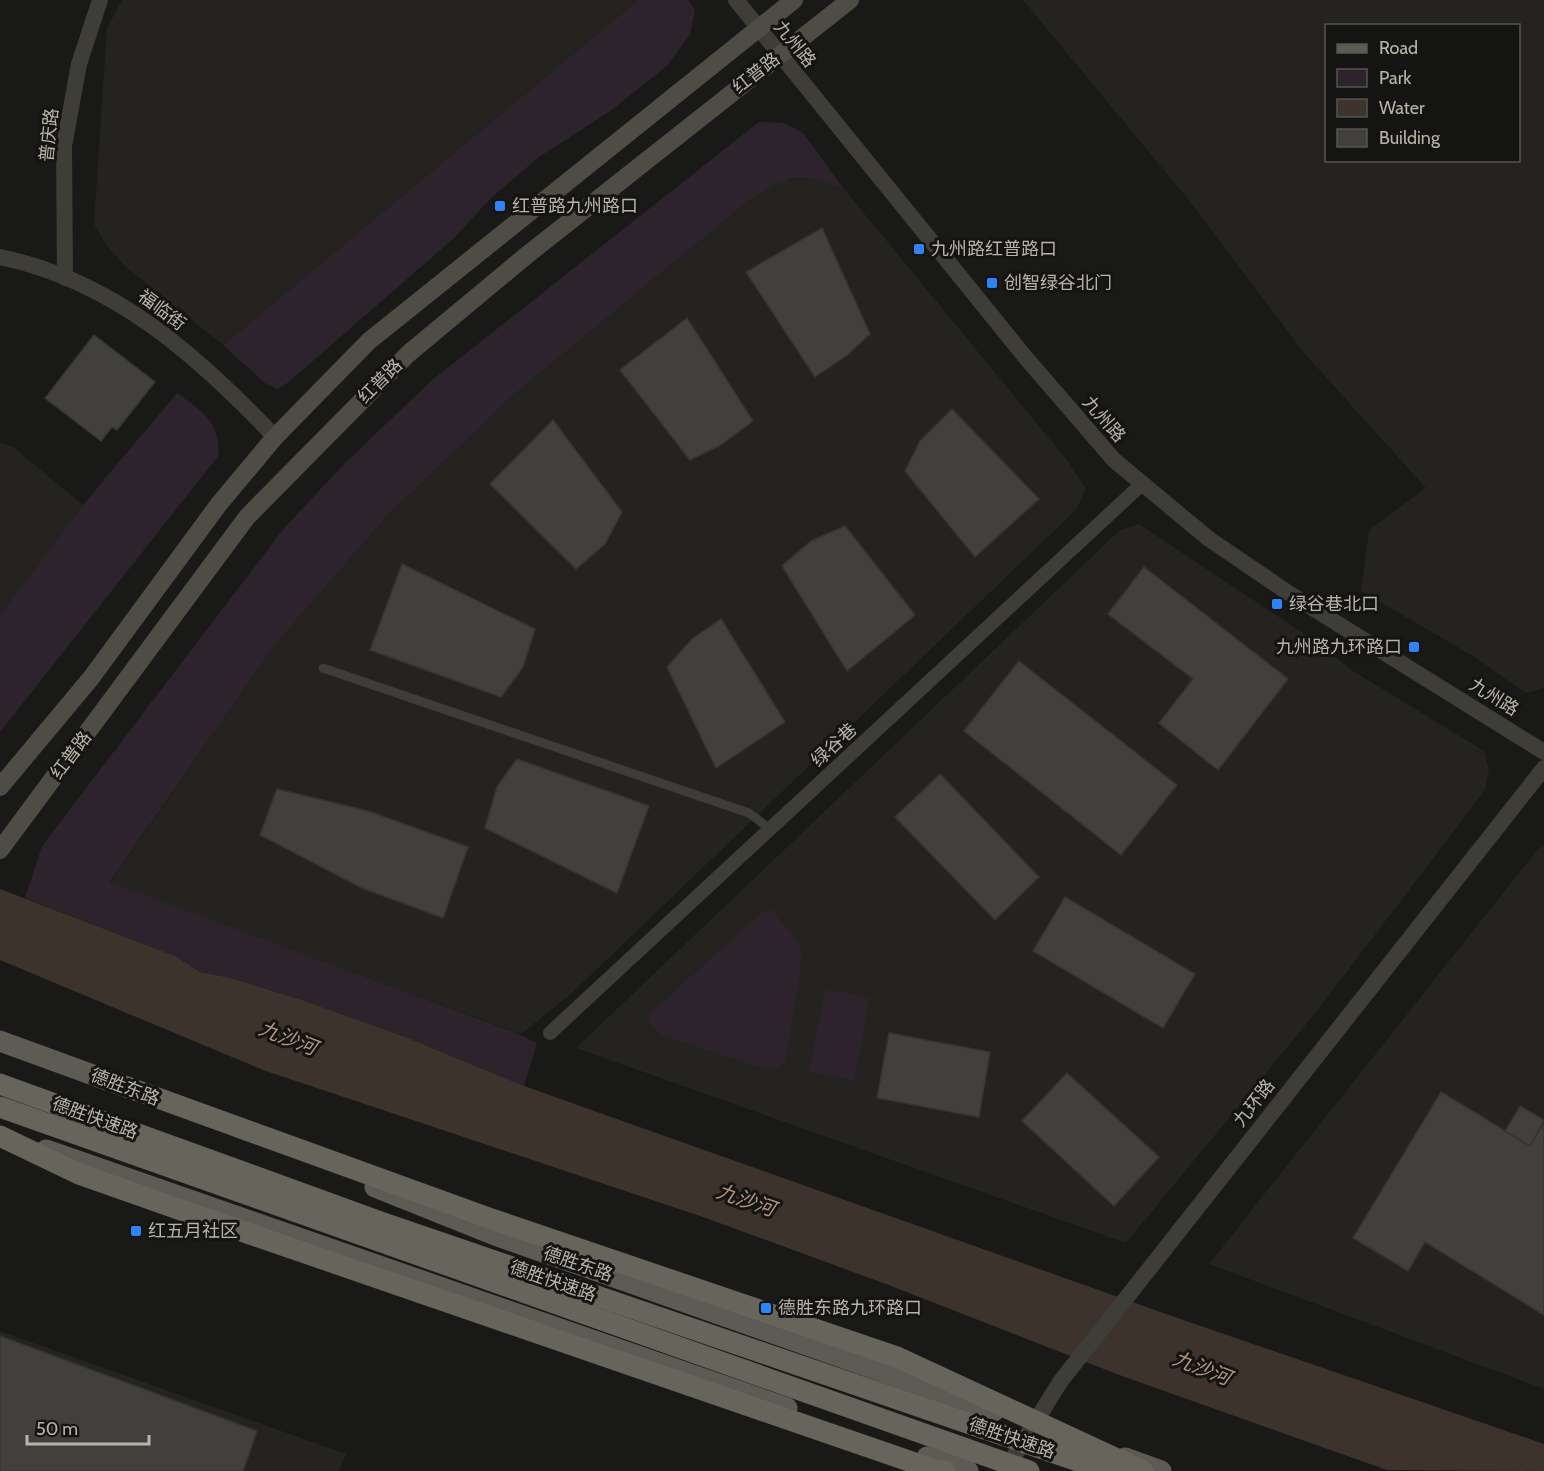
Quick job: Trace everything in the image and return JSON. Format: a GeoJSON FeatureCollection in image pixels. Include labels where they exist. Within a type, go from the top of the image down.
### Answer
{"type":"FeatureCollection","features":[{"type":"Feature","properties":{"kind":"highway","name":"德胜快速路"},"geometry":{"type":"LineString","coordinates":[[0,1084],[392,1226],[1107,1471]]}},
{"type":"Feature","properties":{"kind":"highway"},"geometry":{"type":"LineString","coordinates":[[122,1085],[297,1149],[897,1357],[1143,1471]]}},
{"type":"Feature","properties":{"kind":"highway","name":"德胜快速路"},"geometry":{"type":"LineString","coordinates":[[0,1107],[1029,1471]]}},
{"type":"Feature","properties":{"kind":"highway"},"geometry":{"type":"LineString","coordinates":[[0,1135],[79,1174],[935,1470],[945,1471]]}},
{"type":"Feature","properties":{"kind":"main road","name":"红普路"},"geometry":{"type":"LineString","coordinates":[[0,787],[91,678],[171,566],[275,436],[369,341],[794,0]]}},
{"type":"Feature","properties":{"kind":"main road","name":"红普路"},"geometry":{"type":"LineString","coordinates":[[0,850],[247,517],[408,354],[778,55],[850,0]]}},
{"type":"Feature","properties":{"kind":"main road","name":"德胜东路"},"geometry":{"type":"LineString","coordinates":[[0,1041],[122,1085],[495,1235],[1161,1471]]}},
{"type":"Feature","properties":{"kind":"main road"},"geometry":{"type":"LineString","coordinates":[[0,1135],[968,1471]]}},
{"type":"Feature","properties":{"kind":"street","name":"普庆路"},"geometry":{"type":"LineString","coordinates":[[65,278],[64,146],[79,64],[100,0]]}},
{"type":"Feature","properties":{"kind":"street","name":"九州路"},"geometry":{"type":"LineString","coordinates":[[736,0],[778,55],[1026,358],[1114,460],[1209,539],[1290,594],[1544,752]]}},
{"type":"Feature","properties":{"kind":"street","name":"福临街"},"geometry":{"type":"LineString","coordinates":[[0,257],[36,265],[129,308],[225,384],[275,436]]}},
{"type":"Feature","properties":{"kind":"street","name":"绿谷巷"},"geometry":{"type":"LineString","coordinates":[[550,1034],[1142,484]]}},
{"type":"Feature","properties":{"kind":"street"},"geometry":{"type":"LineString","coordinates":[[323,669],[749,813],[770,830]]}},
{"type":"Feature","properties":{"kind":"street","name":"九环路"},"geometry":{"type":"LineString","coordinates":[[1005,1471],[1060,1382],[1544,768]]}},
{"type":"Feature","properties":{"kind":"shaded area"},"geometry":{"type":"Polygon","coordinates":[[[122,0],[638,0],[223,345],[125,266],[106,245],[94,224],[107,28],[122,0]]]}},
{"type":"Feature","properties":{"kind":"shaded area"},"geometry":{"type":"Polygon","coordinates":[[[1023,0],[1544,0],[1544,688],[1526,693],[1473,656],[1361,591],[1369,530],[1426,488],[1305,354],[1187,198],[1023,0]]]}},
{"type":"Feature","properties":{"kind":"shaded area"},"geometry":{"type":"Polygon","coordinates":[[[814,177],[844,189],[1067,460],[1086,489],[1076,510],[572,993],[521,1034],[110,883],[274,646],[388,515],[517,392],[746,203],[777,181],[814,177]]]}},
{"type":"Feature","properties":{"kind":"shaded area"},"geometry":{"type":"Polygon","coordinates":[[[0,442],[13,447],[83,505],[0,615],[0,442]]]}},
{"type":"Feature","properties":{"kind":"shaded area"},"geometry":{"type":"Polygon","coordinates":[[[1139,524],[1321,645],[1350,669],[1484,751],[1489,770],[1485,790],[1317,1011],[1126,1243],[576,1048],[1120,530],[1139,524]]]}},
{"type":"Feature","properties":{"kind":"shaded area"},"geometry":{"type":"Polygon","coordinates":[[[1544,846],[1544,1389],[1209,1264],[1538,849],[1544,846]]]}},
{"type":"Feature","properties":{"kind":"shaded area"},"geometry":{"type":"Polygon","coordinates":[[[0,1331],[346,1454],[339,1471],[0,1471],[0,1331]]]}},
{"type":"Feature","properties":{"kind":"green space"},"geometry":{"type":"Polygon","coordinates":[[[638,0],[688,0],[695,10],[690,34],[667,66],[609,112],[539,157],[492,197],[454,238],[289,382],[277,389],[265,383],[223,345],[638,0]]]}},
{"type":"Feature","properties":{"kind":"green space"},"geometry":{"type":"Polygon","coordinates":[[[759,122],[785,123],[803,133],[844,189],[804,178],[771,186],[746,203],[517,392],[388,515],[274,646],[110,882],[514,1032],[537,1043],[524,1086],[408,1038],[302,1000],[231,978],[200,972],[175,956],[25,898],[42,846],[285,527],[345,463],[431,381],[759,122]]]}},
{"type":"Feature","properties":{"kind":"green space"},"geometry":{"type":"Polygon","coordinates":[[[177,393],[208,418],[216,433],[219,455],[0,732],[0,615],[83,505],[177,393]]]}},
{"type":"Feature","properties":{"kind":"green space"},"geometry":{"type":"Polygon","coordinates":[[[771,909],[800,944],[802,958],[786,1060],[778,1067],[767,1070],[660,1035],[648,1021],[651,1013],[762,912],[771,909]]]}},
{"type":"Feature","properties":{"kind":"green space"},"geometry":{"type":"Polygon","coordinates":[[[826,989],[870,998],[854,1081],[809,1072],[826,989]]]}},
{"type":"Feature","properties":{"kind":"water","name":"九沙河"},"geometry":{"type":"Polygon","coordinates":[[[0,889],[175,956],[200,972],[231,978],[302,1000],[408,1038],[524,1086],[1166,1314],[1544,1444],[1544,1471],[1387,1470],[1122,1376],[886,1284],[703,1217],[263,1070],[0,960],[0,889]]]}},
{"type":"Feature","properties":{"kind":"building"},"geometry":{"type":"Polygon","coordinates":[[[822,228],[870,334],[846,356],[815,377],[746,272],[822,228]]]}},
{"type":"Feature","properties":{"kind":"building"},"geometry":{"type":"Polygon","coordinates":[[[687,318],[753,421],[719,446],[690,460],[620,370],[687,318]]]}},
{"type":"Feature","properties":{"kind":"building"},"geometry":{"type":"Polygon","coordinates":[[[94,335],[155,382],[117,430],[112,427],[101,441],[45,398],[94,335]]]}},
{"type":"Feature","properties":{"kind":"building"},"geometry":{"type":"Polygon","coordinates":[[[952,409],[1039,499],[975,557],[905,471],[920,441],[952,409]]]}},
{"type":"Feature","properties":{"kind":"building"},"geometry":{"type":"Polygon","coordinates":[[[553,420],[622,512],[605,544],[576,569],[490,484],[553,420]]]}},
{"type":"Feature","properties":{"kind":"building"},"geometry":{"type":"Polygon","coordinates":[[[845,526],[915,615],[847,671],[782,566],[811,541],[845,526]]]}},
{"type":"Feature","properties":{"kind":"building"},"geometry":{"type":"Polygon","coordinates":[[[402,564],[535,629],[523,667],[501,697],[370,650],[402,564]]]}},
{"type":"Feature","properties":{"kind":"building"},"geometry":{"type":"Polygon","coordinates":[[[1144,567],[1288,679],[1218,770],[1159,723],[1193,679],[1108,614],[1144,567]]]}},
{"type":"Feature","properties":{"kind":"building"},"geometry":{"type":"Polygon","coordinates":[[[721,619],[785,722],[716,768],[667,667],[692,639],[721,619]]]}},
{"type":"Feature","properties":{"kind":"building"},"geometry":{"type":"Polygon","coordinates":[[[1019,661],[1177,785],[1121,855],[964,731],[1019,661]]]}},
{"type":"Feature","properties":{"kind":"building"},"geometry":{"type":"Polygon","coordinates":[[[517,759],[649,806],[617,893],[485,828],[497,787],[517,759]]]}},
{"type":"Feature","properties":{"kind":"building"},"geometry":{"type":"Polygon","coordinates":[[[940,774],[1039,877],[995,920],[895,817],[940,774]]]}},
{"type":"Feature","properties":{"kind":"building"},"geometry":{"type":"Polygon","coordinates":[[[277,789],[368,811],[468,847],[443,918],[362,888],[260,835],[277,789]]]}},
{"type":"Feature","properties":{"kind":"building"},"geometry":{"type":"Polygon","coordinates":[[[1065,897],[1195,974],[1163,1028],[1033,951],[1065,897]]]}},
{"type":"Feature","properties":{"kind":"building"},"geometry":{"type":"Polygon","coordinates":[[[889,1033],[990,1052],[979,1117],[877,1098],[889,1033]]]}},
{"type":"Feature","properties":{"kind":"building"},"geometry":{"type":"Polygon","coordinates":[[[1067,1073],[1159,1157],[1114,1206],[1022,1121],[1067,1073]]]}},
{"type":"Feature","properties":{"kind":"building"},"geometry":{"type":"Polygon","coordinates":[[[1441,1092],[1530,1146],[1544,1123],[1544,1315],[1425,1242],[1408,1271],[1353,1238],[1441,1092]]]}},
{"type":"Feature","properties":{"kind":"building"},"geometry":{"type":"Polygon","coordinates":[[[1520,1106],[1544,1120],[1530,1146],[1505,1131],[1520,1106]]]}},
{"type":"Feature","properties":{"kind":"building"},"geometry":{"type":"Polygon","coordinates":[[[0,1336],[257,1431],[243,1471],[0,1471],[0,1336]]]}},
{"type":"Feature","properties":{"kind":"place","name":"红普路九州路口"},"geometry":{"type":"Point","coordinates":[500,206]}},
{"type":"Feature","properties":{"kind":"place","name":"九州路红普路口"},"geometry":{"type":"Point","coordinates":[919,249]}},
{"type":"Feature","properties":{"kind":"place","name":"创智绿谷北门"},"geometry":{"type":"Point","coordinates":[992,283]}},
{"type":"Feature","properties":{"kind":"place","name":"绿谷巷北口"},"geometry":{"type":"Point","coordinates":[1277,604]}},
{"type":"Feature","properties":{"kind":"place","name":"九州路九环路口"},"geometry":{"type":"Point","coordinates":[1414,647]}},
{"type":"Feature","properties":{"kind":"place","name":"红五月社区"},"geometry":{"type":"Point","coordinates":[136,1231]}},
{"type":"Feature","properties":{"kind":"place","name":"德胜东路九环路口"},"geometry":{"type":"Point","coordinates":[766,1308]}}]}
